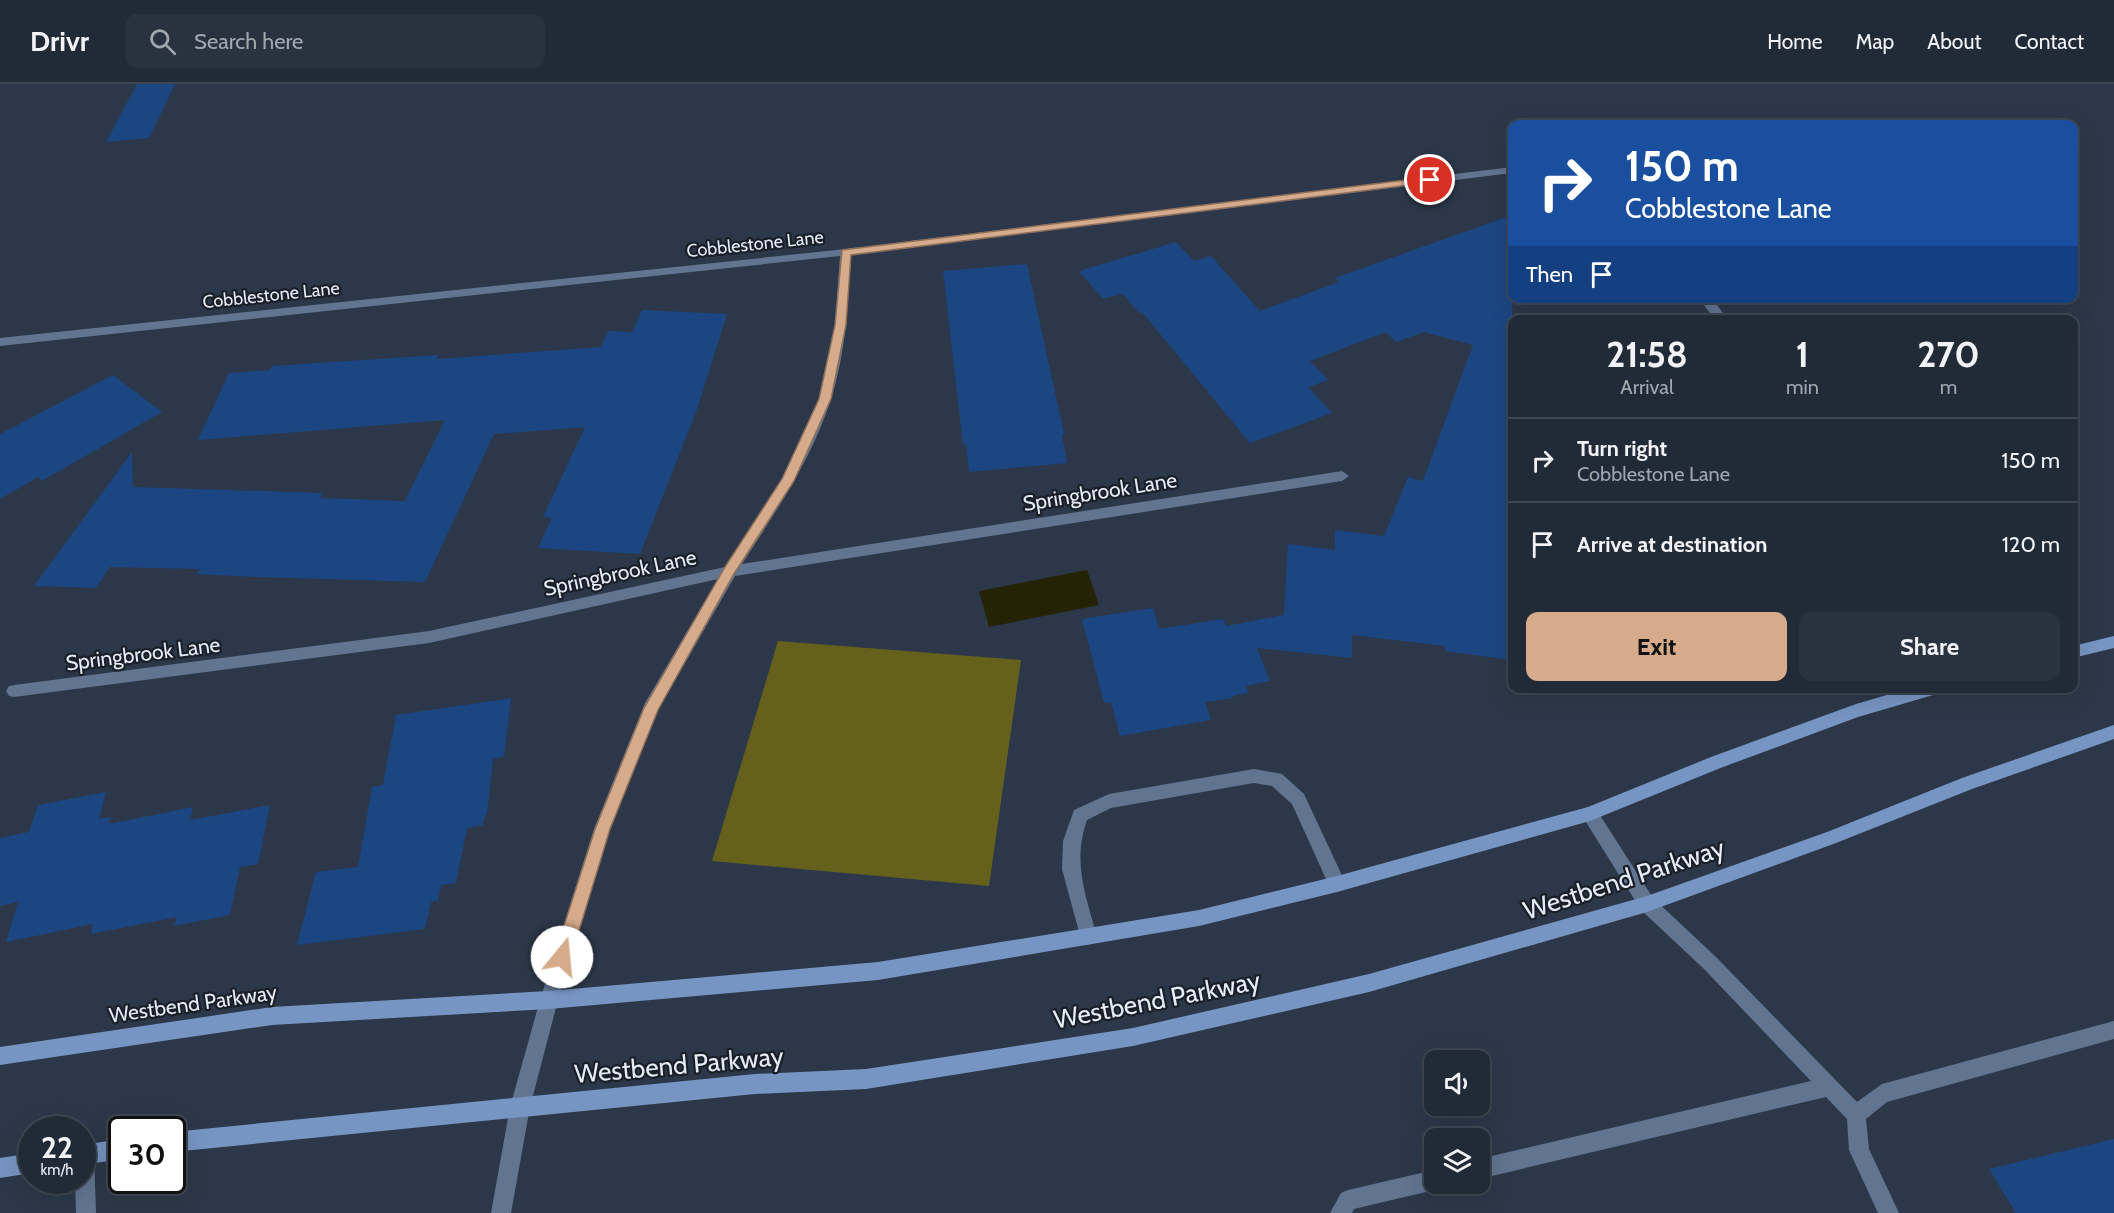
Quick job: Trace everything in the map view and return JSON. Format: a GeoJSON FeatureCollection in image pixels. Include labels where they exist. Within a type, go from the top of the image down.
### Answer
{"type":"FeatureCollection","features":[{"type":"Feature","properties":{"kind":"street","name":"Cobblestone Lane"},"geometry":{"type":"LineString","coordinates":[[0,342],[846,252],[1508,170]]}},
{"type":"Feature","properties":{"kind":"street"},"geometry":{"type":"LineString","coordinates":[[501,1213],[520,1107],[549,1000],[602,829],[651,708],[730,571],[788,481],[825,399],[841,325],[846,252]]}},
{"type":"Feature","properties":{"kind":"street"},"geometry":{"type":"LineString","coordinates":[[1709,303],[1718,315]]}},
{"type":"Feature","properties":{"kind":"street","name":"Springbrook Lane"},"geometry":{"type":"LineString","coordinates":[[14,691],[205,668],[429,637],[730,571],[1342,477]]}},
{"type":"Feature","properties":{"kind":"street"},"geometry":{"type":"LineString","coordinates":[[2078,651],[2114,642]]}},
{"type":"Feature","properties":{"kind":"street","name":"Westbend Parkway"},"geometry":{"type":"LineString","coordinates":[[0,1056],[272,1016],[549,1000],[878,971],[1199,918],[1337,884],[1590,814],[1717,762],[1856,711],[1918,693]]}},
{"type":"Feature","properties":{"kind":"street","name":"Westbend Parkway"},"geometry":{"type":"LineString","coordinates":[[186,1140],[287,1128],[756,1084],[866,1079],[1133,1037],[1368,983],[1647,904],[1830,838],[1968,783],[2114,732]]}},
{"type":"Feature","properties":{"kind":"street"},"geometry":{"type":"LineString","coordinates":[[1088,937],[1071,869],[1071,841],[1080,814],[1109,801],[1254,776],[1276,779],[1298,800],[1337,884]]}},
{"type":"Feature","properties":{"kind":"street"},"geometry":{"type":"LineString","coordinates":[[1590,814],[1647,904],[1710,963],[1856,1115],[1859,1150],[1889,1213]]}},
{"type":"Feature","properties":{"kind":"street"},"geometry":{"type":"LineString","coordinates":[[1856,1115],[1882,1094],[2114,1030]]}},
{"type":"Feature","properties":{"kind":"street"},"geometry":{"type":"LineString","coordinates":[[1490,1166],[1828,1087]]}},
{"type":"Feature","properties":{"kind":"street"},"geometry":{"type":"LineString","coordinates":[[0,1168],[18,1165]]}},
{"type":"Feature","properties":{"kind":"street"},"geometry":{"type":"LineString","coordinates":[[1340,1213],[1348,1200],[1424,1182]]}},
{"type":"Feature","properties":{"kind":"street"},"geometry":{"type":"LineString","coordinates":[[85,1194],[86,1213]]}},
{"type":"Feature","properties":{"kind":"shaded area"},"geometry":{"type":"Polygon","coordinates":[[[1087,570],[1099,605],[989,627],[979,591],[1087,570]]]}},
{"type":"Feature","properties":{"kind":"shaded area"},"geometry":{"type":"Polygon","coordinates":[[[778,641],[1021,660],[989,886],[712,861],[778,641]]]}},
{"type":"Feature","properties":{"kind":"building"},"geometry":{"type":"Polygon","coordinates":[[[137,84],[175,84],[149,138],[106,142],[137,84]]]}},
{"type":"Feature","properties":{"kind":"building"},"geometry":{"type":"Polygon","coordinates":[[[1508,216],[1508,303],[1512,303],[1512,315],[1508,315],[1508,659],[1445,651],[1445,646],[1352,635],[1352,658],[1257,648],[1270,681],[1246,686],[1248,693],[1232,696],[1233,698],[1205,702],[1211,720],[1120,736],[1111,702],[1104,703],[1082,619],[1153,608],[1159,629],[1223,619],[1226,626],[1284,615],[1288,544],[1335,550],[1335,530],[1384,536],[1408,477],[1423,481],[1473,345],[1424,332],[1396,342],[1386,332],[1310,361],[1328,380],[1308,387],[1332,413],[1250,443],[1142,312],[1139,313],[1123,294],[1103,299],[1079,271],[1176,242],[1194,261],[1211,256],[1260,311],[1339,282],[1335,278],[1508,216]]]}},
{"type":"Feature","properties":{"kind":"building"},"geometry":{"type":"Polygon","coordinates":[[[1027,264],[1064,434],[1062,435],[1067,463],[969,472],[966,444],[963,445],[943,271],[1027,264]]]}},
{"type":"Feature","properties":{"kind":"building"},"geometry":{"type":"Polygon","coordinates":[[[642,310],[727,314],[697,409],[640,554],[538,548],[552,518],[543,517],[585,427],[494,434],[425,582],[258,577],[197,574],[200,569],[110,567],[96,588],[34,586],[132,452],[133,487],[323,493],[320,498],[405,501],[445,420],[198,440],[229,373],[270,370],[272,366],[438,355],[437,359],[601,347],[608,331],[632,332],[642,310]]]}},
{"type":"Feature","properties":{"kind":"building"},"geometry":{"type":"Polygon","coordinates":[[[113,375],[162,412],[42,481],[38,477],[0,499],[0,434],[113,375]]]}},
{"type":"Feature","properties":{"kind":"building"},"geometry":{"type":"Polygon","coordinates":[[[511,698],[504,757],[493,759],[487,814],[483,825],[467,828],[456,883],[441,885],[438,901],[431,902],[425,929],[297,945],[316,872],[358,867],[372,787],[383,785],[396,715],[511,698]]]}},
{"type":"Feature","properties":{"kind":"building"},"geometry":{"type":"Polygon","coordinates":[[[106,792],[99,819],[111,817],[109,824],[193,807],[190,820],[270,805],[258,864],[240,867],[230,915],[174,926],[177,917],[91,934],[93,924],[6,942],[18,902],[0,906],[0,838],[29,832],[38,805],[106,792]]]}},
{"type":"Feature","properties":{"kind":"building"},"geometry":{"type":"Polygon","coordinates":[[[2114,1139],[2114,1213],[2016,1213],[1989,1169],[2114,1139]]]}},
{"type":"Feature","properties":{"kind":"route"},"geometry":{"type":"LineString","coordinates":[[562,957],[602,829],[651,708],[730,571],[788,481],[825,399],[841,325],[846,252],[1430,180]]}}]}
